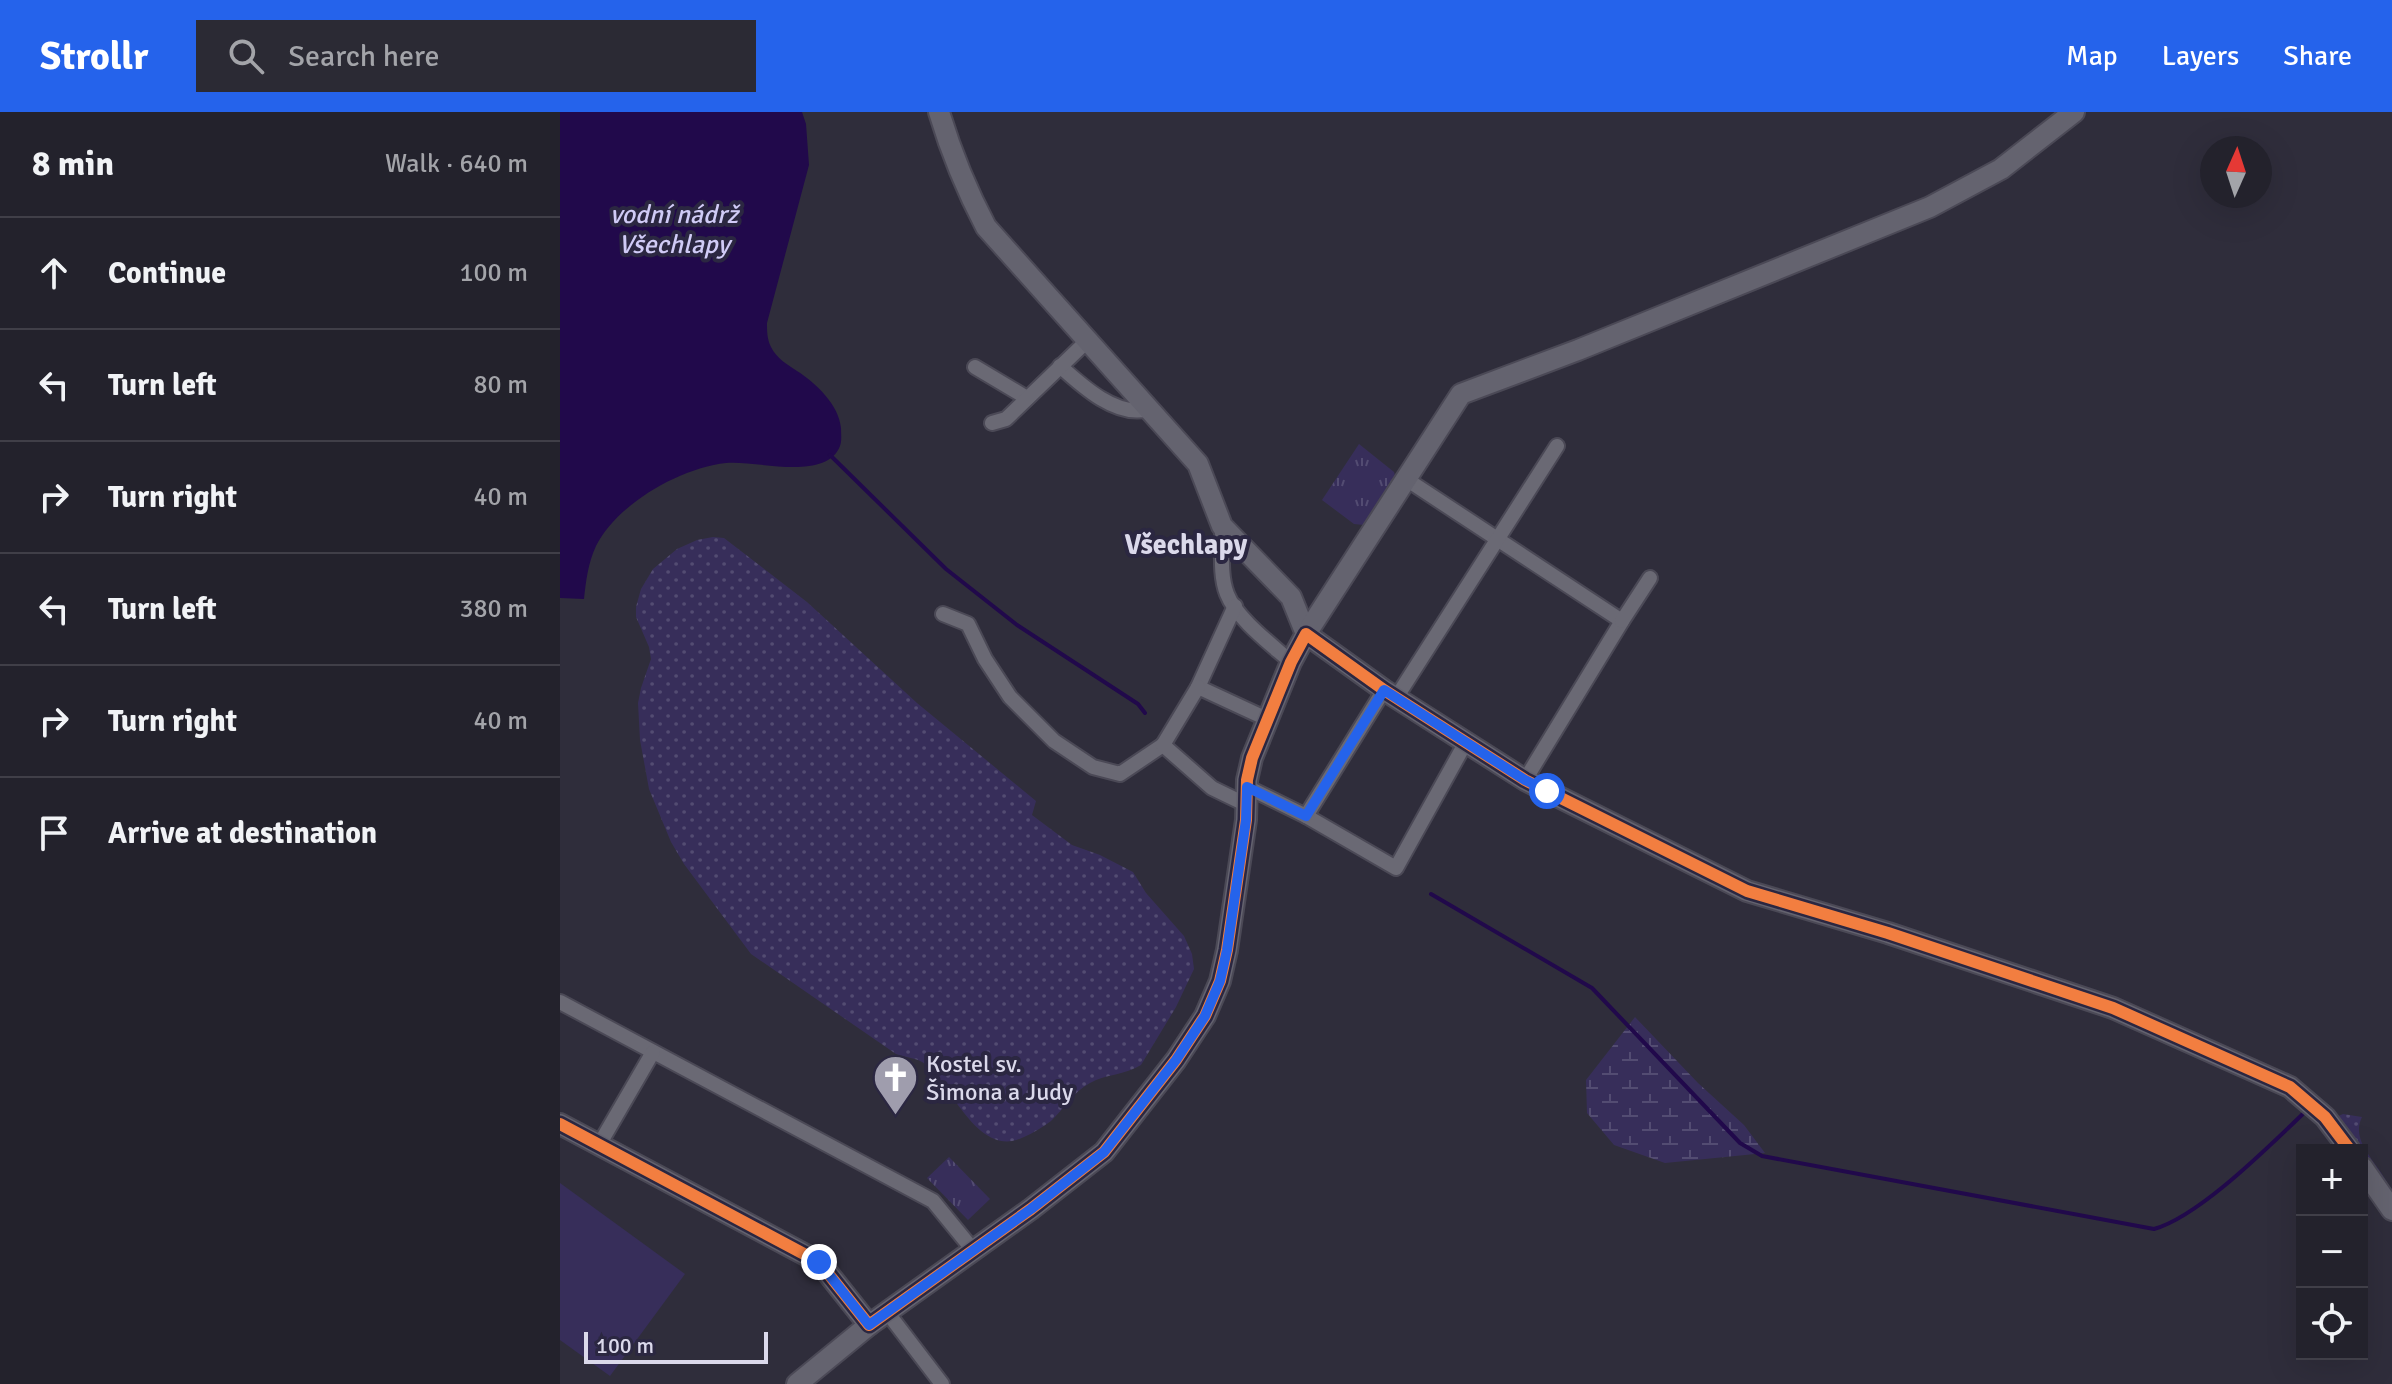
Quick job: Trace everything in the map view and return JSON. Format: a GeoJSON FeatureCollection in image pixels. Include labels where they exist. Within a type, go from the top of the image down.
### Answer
{"type":"FeatureCollection","features":[{"type":"Feature","properties":{"kind":"street"},"geometry":{"type":"LineString","coordinates":[[939,112],[952,154],[986,227],[1198,464],[1222,526],[1227,595],[1291,662]]}},
{"type":"Feature","properties":{"kind":"street"},"geometry":{"type":"LineString","coordinates":[[797,1384],[869,1325],[1031,1209],[1104,1152],[1176,1060],[1205,1016],[1220,981],[1227,950],[1252,758],[1291,662],[1461,394],[1578,350],[1930,207],[2001,169],[2074,112]]}},
{"type":"Feature","properties":{"kind":"street"},"geometry":{"type":"LineString","coordinates":[[992,423],[1006,419],[1087,341]]}},
{"type":"Feature","properties":{"kind":"street"},"geometry":{"type":"LineString","coordinates":[[1060,366],[1083,387],[1110,403],[1137,412],[1148,409]]}},
{"type":"Feature","properties":{"kind":"street"},"geometry":{"type":"LineString","coordinates":[[975,367],[1027,398]]}},
{"type":"Feature","properties":{"kind":"street"},"geometry":{"type":"LineString","coordinates":[[1306,816],[1498,539],[1557,446]]}},
{"type":"Feature","properties":{"kind":"street"},"geometry":{"type":"LineString","coordinates":[[1406,479],[1622,621]]}},
{"type":"Feature","properties":{"kind":"street"},"geometry":{"type":"LineString","coordinates":[[1222,526],[1291,597],[1306,634],[1390,694],[1525,780],[1747,891],[1888,933],[2113,1008],[2290,1087],[2325,1117],[2345,1144]]}},
{"type":"Feature","properties":{"kind":"street"},"geometry":{"type":"LineString","coordinates":[[1525,780],[1650,578]]}},
{"type":"Feature","properties":{"kind":"street"},"geometry":{"type":"LineString","coordinates":[[943,614],[968,624],[985,659],[1010,697],[1054,741],[1093,767],[1120,774],[1163,745],[1198,687],[1235,606]]}},
{"type":"Feature","properties":{"kind":"street"},"geometry":{"type":"LineString","coordinates":[[1198,687],[1267,719]]}},
{"type":"Feature","properties":{"kind":"street"},"geometry":{"type":"LineString","coordinates":[[1163,745],[1212,788],[1306,816],[1396,868],[1466,742]]}},
{"type":"Feature","properties":{"kind":"street"},"geometry":{"type":"LineString","coordinates":[[560,1002],[933,1201],[973,1250]]}},
{"type":"Feature","properties":{"kind":"street"},"geometry":{"type":"LineString","coordinates":[[599,1145],[653,1052]]}},
{"type":"Feature","properties":{"kind":"street"},"geometry":{"type":"LineString","coordinates":[[560,1124],[819,1262],[869,1325]]}},
{"type":"Feature","properties":{"kind":"street"},"geometry":{"type":"LineString","coordinates":[[2368,1176],[2392,1210]]}},
{"type":"Feature","properties":{"kind":"street"},"geometry":{"type":"LineString","coordinates":[[887,1312],[942,1384]]}},
{"type":"Feature","properties":{"kind":"green space"},"geometry":{"type":"Polygon","coordinates":[[[1359,444],[1394,472],[1396,479],[1364,525],[1354,524],[1322,500],[1359,444]]]}},
{"type":"Feature","properties":{"kind":"green space"},"geometry":{"type":"Polygon","coordinates":[[[713,537],[724,538],[807,602],[917,703],[1036,801],[1032,815],[1072,845],[1133,872],[1146,893],[1184,936],[1192,954],[1194,969],[1176,1007],[1141,1065],[1084,1087],[1038,1130],[1008,1141],[993,1138],[968,1117],[925,1064],[896,1054],[751,954],[671,842],[649,789],[640,740],[638,703],[651,659],[636,617],[641,589],[653,569],[677,549],[713,537]]]}},
{"type":"Feature","properties":{"kind":"green space"},"geometry":{"type":"Polygon","coordinates":[[[1635,1017],[1698,1083],[1744,1125],[1765,1153],[1665,1163],[1614,1145],[1587,1113],[1586,1080],[1635,1017]]]}},
{"type":"Feature","properties":{"kind":"green space"},"geometry":{"type":"Polygon","coordinates":[[[2343,1114],[2362,1117],[2359,1128],[2362,1144],[2353,1144],[2336,1117],[2343,1114]]]}},
{"type":"Feature","properties":{"kind":"green space"},"geometry":{"type":"Polygon","coordinates":[[[2368,1154],[2385,1179],[2392,1200],[2368,1166],[2368,1154]]]}},
{"type":"Feature","properties":{"kind":"green space"},"geometry":{"type":"Polygon","coordinates":[[[949,1157],[990,1199],[968,1220],[927,1178],[949,1157]]]}},
{"type":"Feature","properties":{"kind":"green space"},"geometry":{"type":"Polygon","coordinates":[[[560,1183],[685,1274],[610,1376],[560,1340],[560,1183]]]}},
{"type":"Feature","properties":{"kind":"water","name":"vodní nádrž Všechlapy"},"geometry":{"type":"Polygon","coordinates":[[[560,112],[802,112],[809,165],[767,323],[768,335],[771,347],[779,358],[825,395],[836,411],[841,428],[840,446],[832,457],[820,463],[789,467],[739,463],[708,466],[670,480],[652,491],[619,516],[596,546],[589,565],[584,599],[560,598],[560,112]]]}},
{"type":"Feature","properties":{"kind":"waterway"},"geometry":{"type":"LineString","coordinates":[[830,455],[946,569],[1017,625],[1138,704],[1145,713]]}},
{"type":"Feature","properties":{"kind":"waterway"},"geometry":{"type":"LineString","coordinates":[[1431,894],[1592,988],[1740,1143],[1762,1156],[2154,1229],[2172,1222],[2213,1195],[2306,1111]]}},
{"type":"Feature","properties":{"kind":"cycle path"},"geometry":{"type":"LineString","coordinates":[[560,1124],[819,1262],[869,1325],[1031,1209],[1104,1152],[1176,1060],[1205,1016],[1220,981],[1227,950],[1252,758],[1291,662],[1306,634],[1384,690],[1525,780],[1747,891],[1888,933],[2113,1008],[2290,1087],[2325,1117],[2345,1144]]}},
{"type":"Feature","properties":{"kind":"place","name":"Kostel sv. Šimona a Judy"},"geometry":{"type":"Point","coordinates":[895,1117]}},
{"type":"Feature","properties":{"kind":"district","name":"Všechlapy"},"geometry":{"type":"Point","coordinates":[1186,545]}},
{"type":"Feature","properties":{"kind":"route"},"geometry":{"type":"LineString","coordinates":[[819,1262],[869,1325],[1031,1209],[1104,1152],[1176,1060],[1205,1016],[1220,981],[1246,820],[1247,787],[1306,816],[1384,690],[1547,791]]}}]}
